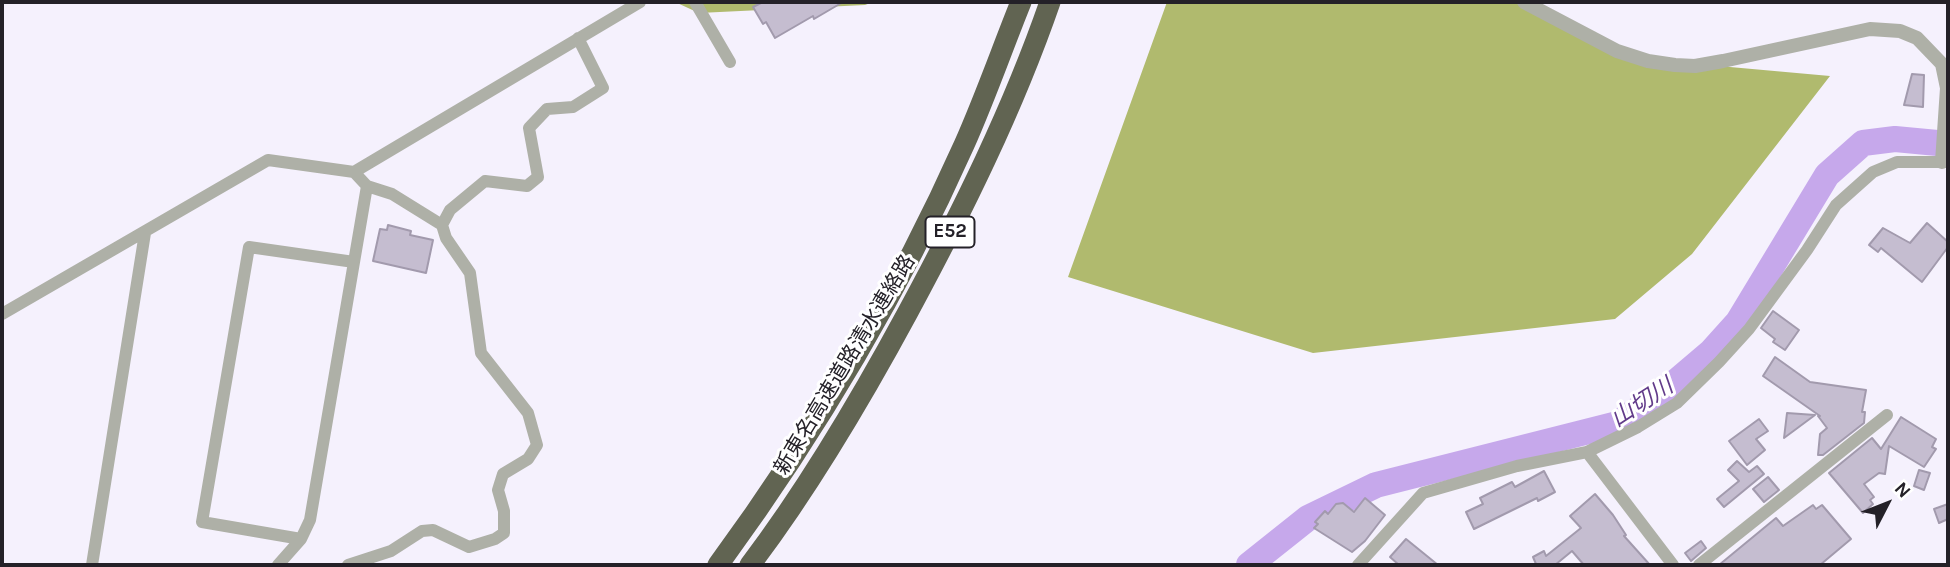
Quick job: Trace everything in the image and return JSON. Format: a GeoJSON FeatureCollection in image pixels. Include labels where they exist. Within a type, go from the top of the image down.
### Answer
{"type":"FeatureCollection","features":[{"type":"Feature","properties":{"kind":"highway","name":"新東名高速道路清水連絡路"},"geometry":{"type":"LineString","coordinates":[[719,565],[807,436],[907,265],[965,144],[1021,2]]}},
{"type":"Feature","properties":{"kind":"highway","name":"新東名高速道路清水連絡路"},"geometry":{"type":"LineString","coordinates":[[750,565],[827,451],[880,363],[959,215],[1013,96],[1050,2]]}},
{"type":"Feature","properties":{"kind":"street"},"geometry":{"type":"LineString","coordinates":[[2,314],[268,160],[354,172],[640,2]]}},
{"type":"Feature","properties":{"kind":"street"},"geometry":{"type":"LineString","coordinates":[[695,2],[730,62]]}},
{"type":"Feature","properties":{"kind":"street"},"geometry":{"type":"LineString","coordinates":[[1358,565],[1423,494],[1517,466],[1587,453],[1638,427],[1676,403],[1719,362],[1758,317],[1836,205],[1873,172],[1896,162],[1945,162],[1947,88],[1942,64],[1917,38],[1900,31],[1870,29],[1723,61],[1695,66],[1675,65],[1648,61],[1617,51],[1524,2]]}},
{"type":"Feature","properties":{"kind":"street"},"geometry":{"type":"LineString","coordinates":[[442,225],[450,210],[485,181],[527,186],[538,177],[529,128],[547,109],[573,107],[603,88],[578,38]]}},
{"type":"Feature","properties":{"kind":"street"},"geometry":{"type":"LineString","coordinates":[[348,565],[391,551],[422,531],[433,530],[469,547],[505,533],[504,512],[498,490],[503,474],[528,458],[537,445],[528,413],[481,354],[470,273],[446,238],[442,225],[392,194],[367,187],[354,172]]}},
{"type":"Feature","properties":{"kind":"street"},"geometry":{"type":"LineString","coordinates":[[278,565],[301,540],[310,520],[367,187]]}},
{"type":"Feature","properties":{"kind":"street"},"geometry":{"type":"LineString","coordinates":[[92,565],[145,233]]}},
{"type":"Feature","properties":{"kind":"street"},"geometry":{"type":"LineString","coordinates":[[301,540],[202,522],[249,247],[354,262]]}},
{"type":"Feature","properties":{"kind":"street"},"geometry":{"type":"LineString","coordinates":[[1699,565],[1887,415]]}},
{"type":"Feature","properties":{"kind":"street"},"geometry":{"type":"LineString","coordinates":[[1587,453],[1673,565]]}},
{"type":"Feature","properties":{"kind":"green space"},"geometry":{"type":"Polygon","coordinates":[[[675,2],[873,2],[865,5],[699,13],[675,2]]]}},
{"type":"Feature","properties":{"kind":"green space"},"geometry":{"type":"Polygon","coordinates":[[[1167,2],[1516,2],[1641,59],[1830,76],[1692,254],[1615,319],[1313,353],[1068,277],[1167,2]]]}},
{"type":"Feature","properties":{"kind":"building"},"geometry":{"type":"Polygon","coordinates":[[[763,2],[843,2],[775,38],[753,7],[763,2]]]}},
{"type":"Feature","properties":{"kind":"building"},"geometry":{"type":"Polygon","coordinates":[[[1912,74],[1924,75],[1923,107],[1904,105],[1912,74]]]}},
{"type":"Feature","properties":{"kind":"building"},"geometry":{"type":"Polygon","coordinates":[[[1927,223],[1948,242],[1948,247],[1922,282],[1881,248],[1878,252],[1869,245],[1883,228],[1910,243],[1927,223]]]}},
{"type":"Feature","properties":{"kind":"building"},"geometry":{"type":"Polygon","coordinates":[[[388,225],[411,231],[410,235],[433,240],[426,273],[373,261],[380,229],[387,230],[388,225]]]}},
{"type":"Feature","properties":{"kind":"building"},"geometry":{"type":"Polygon","coordinates":[[[1773,311],[1799,330],[1785,350],[1773,342],[1775,339],[1761,328],[1773,311]]]}},
{"type":"Feature","properties":{"kind":"building"},"geometry":{"type":"Polygon","coordinates":[[[1775,357],[1810,382],[1866,390],[1862,412],[1865,412],[1864,423],[1823,455],[1818,455],[1820,434],[1827,428],[1820,416],[1763,376],[1775,357]]]}},
{"type":"Feature","properties":{"kind":"building"},"geometry":{"type":"Polygon","coordinates":[[[1787,413],[1815,415],[1784,438],[1787,413]]]}},
{"type":"Feature","properties":{"kind":"building"},"geometry":{"type":"Polygon","coordinates":[[[1901,417],[1936,439],[1932,447],[1936,449],[1924,467],[1889,446],[1885,474],[1879,473],[1864,484],[1874,497],[1870,500],[1873,504],[1863,513],[1829,473],[1872,438],[1881,449],[1901,417]]]}},
{"type":"Feature","properties":{"kind":"building"},"geometry":{"type":"Polygon","coordinates":[[[1759,419],[1768,431],[1756,439],[1765,450],[1747,465],[1729,441],[1759,419]]]}},
{"type":"Feature","properties":{"kind":"building"},"geometry":{"type":"Polygon","coordinates":[[[1737,461],[1749,472],[1757,466],[1764,474],[1724,507],[1717,499],[1739,481],[1728,470],[1737,461]]]}},
{"type":"Feature","properties":{"kind":"building"},"geometry":{"type":"Polygon","coordinates":[[[1919,470],[1930,473],[1924,490],[1914,486],[1919,470]]]}},
{"type":"Feature","properties":{"kind":"building"},"geometry":{"type":"Polygon","coordinates":[[[1544,471],[1555,492],[1474,529],[1466,512],[1483,504],[1480,498],[1512,482],[1515,487],[1544,471]]]}},
{"type":"Feature","properties":{"kind":"building"},"geometry":{"type":"Polygon","coordinates":[[[1768,477],[1779,490],[1764,502],[1753,489],[1768,477]]]}},
{"type":"Feature","properties":{"kind":"building"},"geometry":{"type":"Polygon","coordinates":[[[1595,494],[1613,515],[1626,535],[1624,536],[1650,565],[1584,565],[1572,551],[1555,565],[1534,565],[1536,564],[1533,557],[1544,551],[1546,556],[1581,528],[1570,516],[1595,494]]]}},
{"type":"Feature","properties":{"kind":"building"},"geometry":{"type":"Polygon","coordinates":[[[1365,498],[1385,515],[1365,541],[1352,552],[1314,528],[1318,524],[1315,522],[1325,511],[1328,514],[1336,504],[1343,503],[1354,512],[1365,498]]]}},
{"type":"Feature","properties":{"kind":"building"},"geometry":{"type":"Polygon","coordinates":[[[1948,504],[1948,519],[1939,523],[1934,509],[1948,504]]]}},
{"type":"Feature","properties":{"kind":"building"},"geometry":{"type":"Polygon","coordinates":[[[1813,505],[1816,509],[1822,505],[1851,539],[1820,565],[1719,565],[1776,518],[1783,526],[1813,505]]]}},
{"type":"Feature","properties":{"kind":"building"},"geometry":{"type":"Polygon","coordinates":[[[1406,539],[1438,565],[1399,565],[1390,557],[1406,539]]]}},
{"type":"Feature","properties":{"kind":"building"},"geometry":{"type":"Polygon","coordinates":[[[1701,541],[1706,548],[1691,561],[1685,553],[1701,541]]]}},
{"type":"Feature","properties":{"kind":"waterway","name":"山切川"},"geometry":{"type":"LineString","coordinates":[[1249,565],[1308,518],[1376,485],[1617,424],[1671,386],[1711,352],[1738,322],[1827,175],[1863,143],[1895,139],[1948,144]]}}]}
